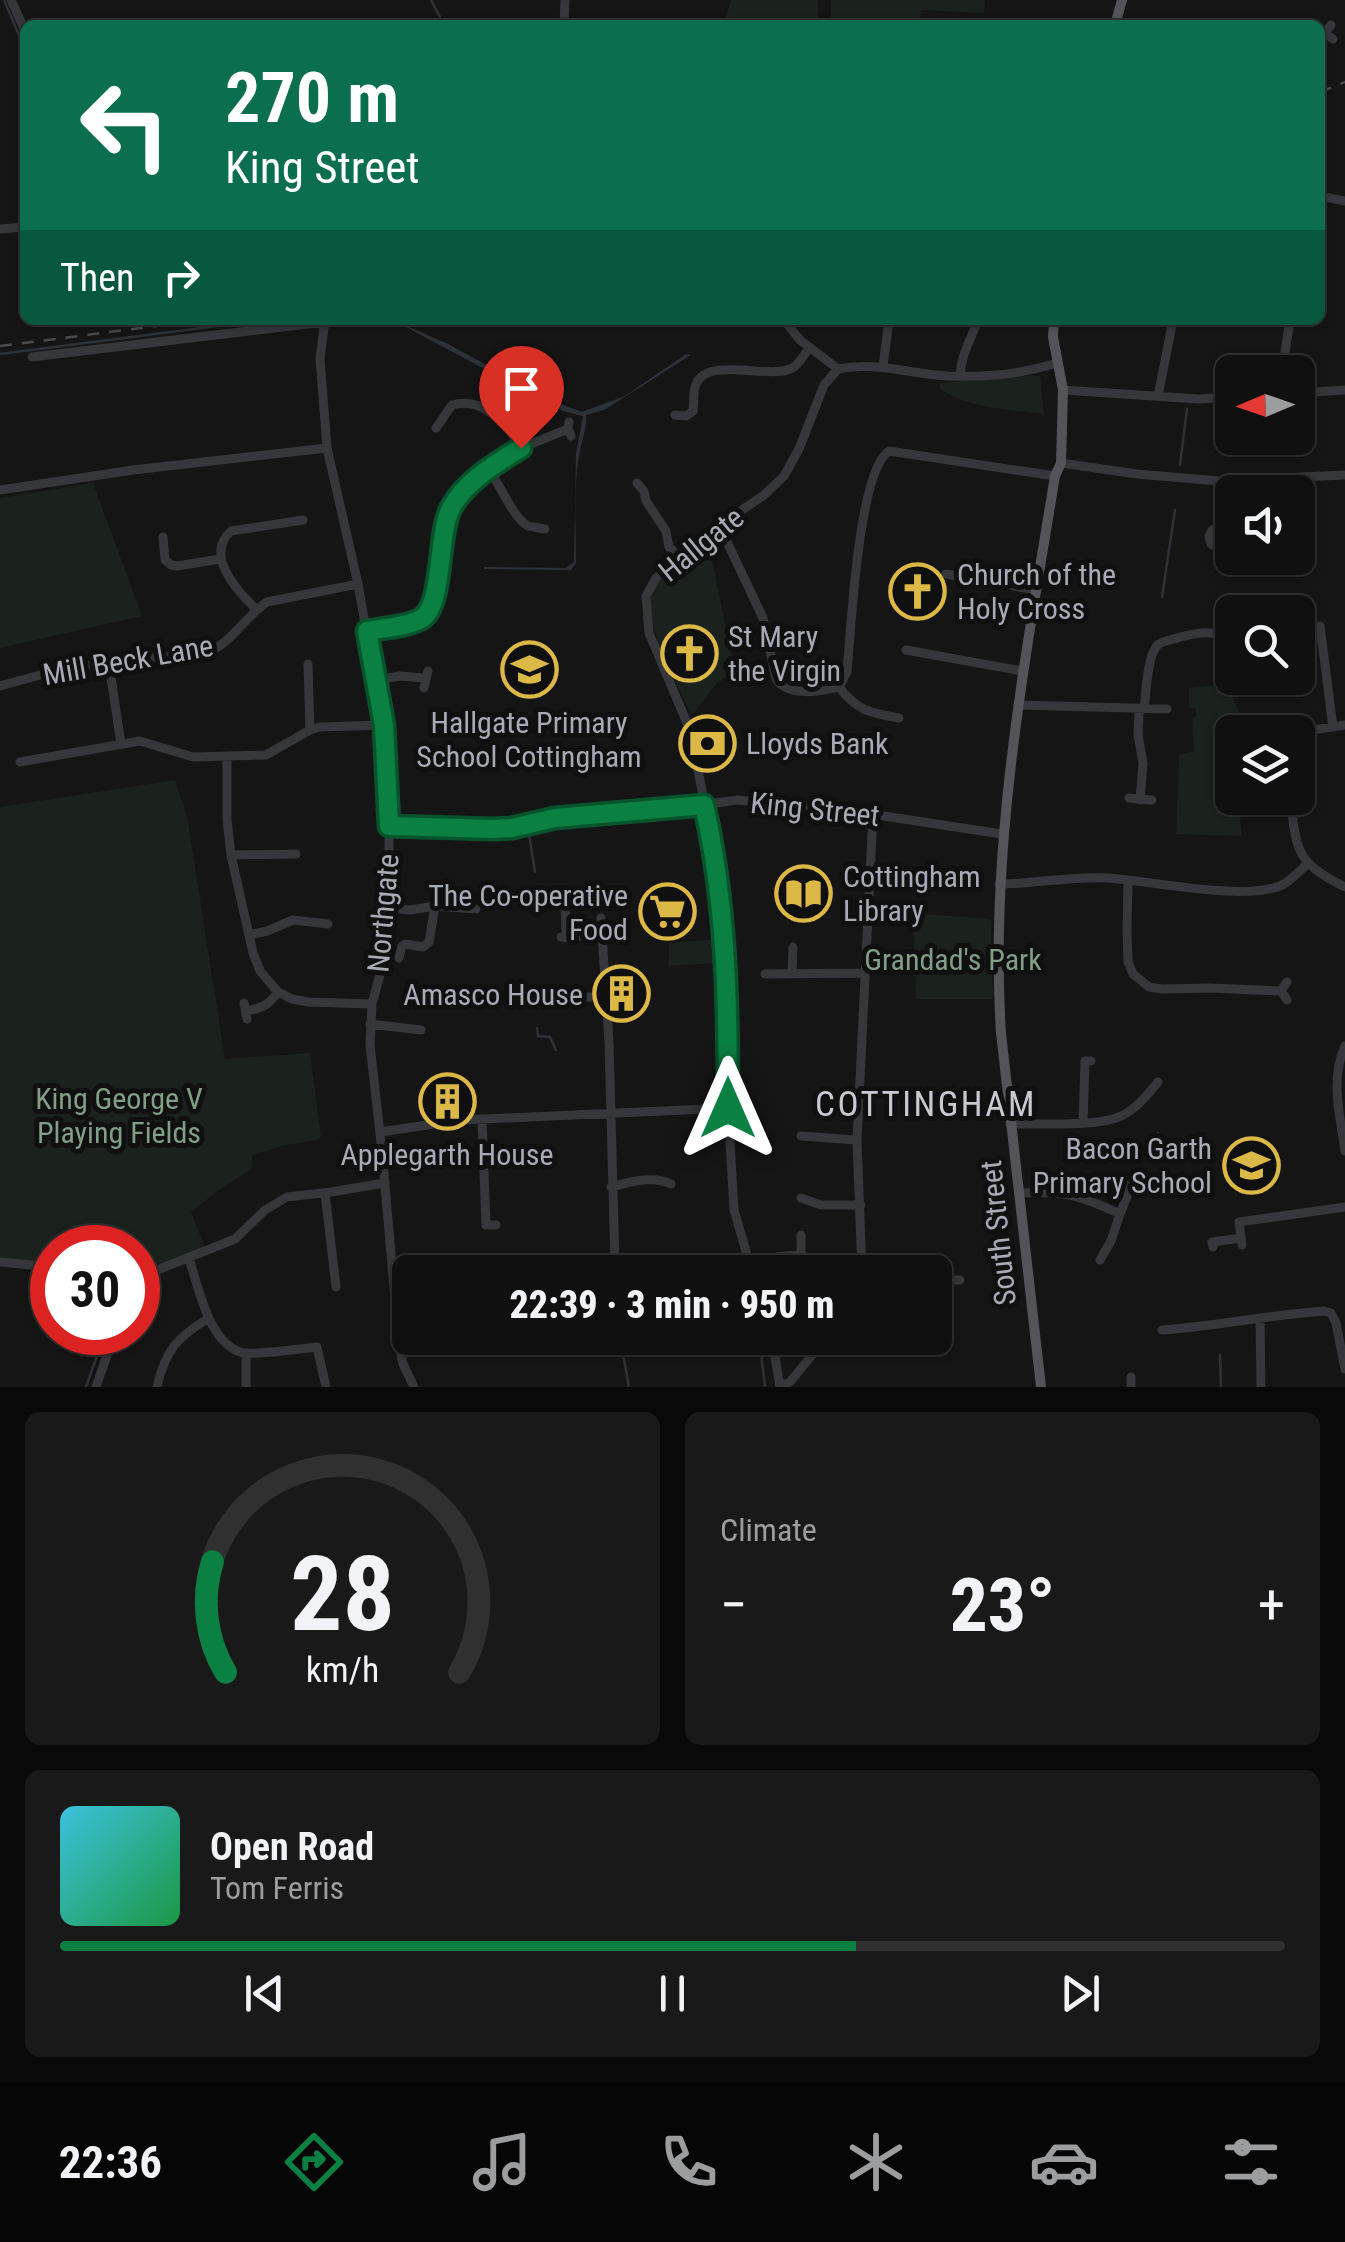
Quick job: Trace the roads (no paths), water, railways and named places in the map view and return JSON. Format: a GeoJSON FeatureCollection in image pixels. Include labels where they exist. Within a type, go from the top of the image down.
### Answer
{"type":"FeatureCollection","features":[{"type":"Feature","properties":{"kind":"main road"},"geometry":{"type":"LineString","coordinates":[[1054,325],[1063,390],[1061,463]]}},
{"type":"Feature","properties":{"kind":"main road","name":"South Street"},"geometry":{"type":"LineString","coordinates":[[1041,1387],[998,994],[999,884],[1022,671],[1054,476],[1061,463]]}},
{"type":"Feature","properties":{"kind":"street"},"geometry":{"type":"LineString","coordinates":[[32,357],[292,325]]}},
{"type":"Feature","properties":{"kind":"street","name":"Northgate"},"geometry":{"type":"LineString","coordinates":[[324,325],[320,359],[326,448],[358,584],[384,725],[389,908],[384,960],[372,1004],[370,1046],[401,1358],[414,1387]]}},
{"type":"Feature","properties":{"kind":"street"},"geometry":{"type":"LineString","coordinates":[[788,325],[809,348],[838,369],[883,366],[988,377],[1057,363]]}},
{"type":"Feature","properties":{"kind":"street"},"geometry":{"type":"LineString","coordinates":[[883,366],[888,325]]}},
{"type":"Feature","properties":{"kind":"street"},"geometry":{"type":"LineString","coordinates":[[960,375],[962,352],[976,325]]}},
{"type":"Feature","properties":{"kind":"street"},"geometry":{"type":"LineString","coordinates":[[1158,396],[1172,325]]}},
{"type":"Feature","properties":{"kind":"street"},"geometry":{"type":"LineString","coordinates":[[1285,355],[1289,325]]}},
{"type":"Feature","properties":{"kind":"street"},"geometry":{"type":"LineString","coordinates":[[969,344],[983,348]]}},
{"type":"Feature","properties":{"kind":"street"},"geometry":{"type":"LineString","coordinates":[[675,415],[686,416],[694,411],[695,385],[718,366],[778,372],[793,368],[809,348]]}},
{"type":"Feature","properties":{"kind":"street","name":"Hallgate"},"geometry":{"type":"LineString","coordinates":[[746,1255],[734,1210],[726,948],[714,850],[690,730],[649,632],[646,596],[656,578],[679,557],[784,476],[824,386],[838,369]]}},
{"type":"Feature","properties":{"kind":"street"},"geometry":{"type":"LineString","coordinates":[[1063,390],[1215,398]]}},
{"type":"Feature","properties":{"kind":"street"},"geometry":{"type":"LineString","coordinates":[[1315,392],[1345,390]]}},
{"type":"Feature","properties":{"kind":"street"},"geometry":{"type":"LineString","coordinates":[[435,428],[450,400],[466,402],[502,420],[521,448]]}},
{"type":"Feature","properties":{"kind":"street"},"geometry":{"type":"LineString","coordinates":[[367,631],[422,619],[431,608],[444,527],[464,491],[521,448],[569,429]]}},
{"type":"Feature","properties":{"kind":"street"},"geometry":{"type":"LineString","coordinates":[[0,490],[326,448]]}},
{"type":"Feature","properties":{"kind":"street"},"geometry":{"type":"LineString","coordinates":[[719,526],[764,618],[776,679],[788,690],[824,691],[839,687],[848,672],[866,502],[881,456],[888,451],[1054,476]]}},
{"type":"Feature","properties":{"kind":"street"},"geometry":{"type":"LineString","coordinates":[[1061,463],[1215,481]]}},
{"type":"Feature","properties":{"kind":"street"},"geometry":{"type":"LineString","coordinates":[[489,470],[514,512],[526,525],[545,531]]}},
{"type":"Feature","properties":{"kind":"street"},"geometry":{"type":"LineString","coordinates":[[1315,476],[1345,475]]}},
{"type":"Feature","properties":{"kind":"street"},"geometry":{"type":"LineString","coordinates":[[645,487],[646,501],[666,531],[670,548],[679,557]]}},
{"type":"Feature","properties":{"kind":"street"},"geometry":{"type":"LineString","coordinates":[[256,610],[220,558],[224,537],[231,531],[297,519]]}},
{"type":"Feature","properties":{"kind":"street"},"geometry":{"type":"LineString","coordinates":[[160,543],[165,560],[171,565],[220,558]]}},
{"type":"Feature","properties":{"kind":"street"},"geometry":{"type":"LineString","coordinates":[[946,574],[1036,590]]}},
{"type":"Feature","properties":{"kind":"street","name":"Mill Beck Lane"},"geometry":{"type":"LineString","coordinates":[[0,686],[66,668],[212,651],[230,640],[267,602],[358,584]]}},
{"type":"Feature","properties":{"kind":"street"},"geometry":{"type":"LineString","coordinates":[[1320,626],[1334,727]]}},
{"type":"Feature","properties":{"kind":"street"},"geometry":{"type":"LineString","coordinates":[[1152,800],[1134,799],[1143,763],[1138,735],[1156,647],[1195,633],[1215,634]]}},
{"type":"Feature","properties":{"kind":"street"},"geometry":{"type":"LineString","coordinates":[[906,650],[1022,671]]}},
{"type":"Feature","properties":{"kind":"street"},"geometry":{"type":"LineString","coordinates":[[109,664],[121,744]]}},
{"type":"Feature","properties":{"kind":"street"},"geometry":{"type":"LineString","coordinates":[[308,664],[310,730]]}},
{"type":"Feature","properties":{"kind":"street"},"geometry":{"type":"LineString","coordinates":[[376,680],[400,676],[426,679]]}},
{"type":"Feature","properties":{"kind":"street"},"geometry":{"type":"LineString","coordinates":[[839,687],[850,702],[894,720]]}},
{"type":"Feature","properties":{"kind":"street"},"geometry":{"type":"LineString","coordinates":[[1018,705],[1167,709]]}},
{"type":"Feature","properties":{"kind":"street"},"geometry":{"type":"LineString","coordinates":[[19,762],[146,741],[194,757],[266,755],[320,727],[384,725]]}},
{"type":"Feature","properties":{"kind":"street"},"geometry":{"type":"LineString","coordinates":[[1315,730],[1345,725]]}},
{"type":"Feature","properties":{"kind":"street"},"geometry":{"type":"LineString","coordinates":[[227,756],[230,855],[260,970],[278,992],[308,1002],[372,1004]]}},
{"type":"Feature","properties":{"kind":"street","name":"King Street"},"geometry":{"type":"LineString","coordinates":[[389,826],[512,828],[555,818],[737,800],[838,808],[1002,834]]}},
{"type":"Feature","properties":{"kind":"street"},"geometry":{"type":"LineString","coordinates":[[861,1255],[857,1140],[874,814]]}},
{"type":"Feature","properties":{"kind":"street"},"geometry":{"type":"LineString","coordinates":[[1292,815],[1295,833],[1308,864],[1318,874],[1345,887]]}},
{"type":"Feature","properties":{"kind":"street"},"geometry":{"type":"LineString","coordinates":[[230,855],[297,854]]}},
{"type":"Feature","properties":{"kind":"street"},"geometry":{"type":"LineString","coordinates":[[999,884],[1082,878],[1249,890],[1285,884],[1308,864]]}},
{"type":"Feature","properties":{"kind":"street"},"geometry":{"type":"LineString","coordinates":[[1128,880],[1128,962],[1132,974],[1149,987],[1285,991]]}},
{"type":"Feature","properties":{"kind":"street"},"geometry":{"type":"LineString","coordinates":[[870,881],[932,886]]}},
{"type":"Feature","properties":{"kind":"street"},"geometry":{"type":"LineString","coordinates":[[564,898],[564,938],[601,936]]}},
{"type":"Feature","properties":{"kind":"street"},"geometry":{"type":"LineString","coordinates":[[398,958],[404,944],[423,948],[429,942],[435,906]]}},
{"type":"Feature","properties":{"kind":"street"},"geometry":{"type":"LineString","coordinates":[[313,921],[316,907]]}},
{"type":"Feature","properties":{"kind":"street"},"geometry":{"type":"LineString","coordinates":[[389,908],[476,909]]}},
{"type":"Feature","properties":{"kind":"street"},"geometry":{"type":"LineString","coordinates":[[600,918],[609,1043],[615,1255]]}},
{"type":"Feature","properties":{"kind":"street"},"geometry":{"type":"LineString","coordinates":[[248,935],[293,920],[328,924]]}},
{"type":"Feature","properties":{"kind":"street"},"geometry":{"type":"LineString","coordinates":[[792,974],[793,947]]}},
{"type":"Feature","properties":{"kind":"street"},"geometry":{"type":"LineString","coordinates":[[765,974],[864,973]]}},
{"type":"Feature","properties":{"kind":"street"},"geometry":{"type":"LineString","coordinates":[[246,1011],[270,1004],[278,992]]}},
{"type":"Feature","properties":{"kind":"street"},"geometry":{"type":"LineString","coordinates":[[568,998],[605,997]]}},
{"type":"Feature","properties":{"kind":"street"},"geometry":{"type":"LineString","coordinates":[[370,1024],[421,1030]]}},
{"type":"Feature","properties":{"kind":"street"},"geometry":{"type":"LineString","coordinates":[[1345,1046],[1338,1096],[1345,1151]]}},
{"type":"Feature","properties":{"kind":"street"},"geometry":{"type":"LineString","coordinates":[[1083,1122],[1084,1061],[1092,1061]]}},
{"type":"Feature","properties":{"kind":"street"},"geometry":{"type":"LineString","coordinates":[[1010,1124],[1116,1118],[1128,1112],[1152,1085]]}},
{"type":"Feature","properties":{"kind":"street"},"geometry":{"type":"LineString","coordinates":[[380,1132],[482,1119],[728,1108]]}},
{"type":"Feature","properties":{"kind":"street"},"geometry":{"type":"LineString","coordinates":[[482,1119],[486,1225],[496,1226]]}},
{"type":"Feature","properties":{"kind":"street"},"geometry":{"type":"LineString","coordinates":[[801,1136],[857,1140]]}},
{"type":"Feature","properties":{"kind":"street"},"geometry":{"type":"LineString","coordinates":[[612,1187],[646,1180],[671,1184]]}},
{"type":"Feature","properties":{"kind":"street"},"geometry":{"type":"LineString","coordinates":[[160,1269],[235,1239],[265,1210],[287,1196],[385,1183]]}},
{"type":"Feature","properties":{"kind":"street"},"geometry":{"type":"LineString","coordinates":[[1020,1193],[1064,1192],[1120,1214]]}},
{"type":"Feature","properties":{"kind":"street"},"geometry":{"type":"LineString","coordinates":[[323,1279],[336,1283],[325,1193]]}},
{"type":"Feature","properties":{"kind":"street"},"geometry":{"type":"LineString","coordinates":[[1100,1255],[1130,1193]]}},
{"type":"Feature","properties":{"kind":"street"},"geometry":{"type":"LineString","coordinates":[[800,1198],[821,1205],[860,1205]]}},
{"type":"Feature","properties":{"kind":"street"},"geometry":{"type":"LineString","coordinates":[[1213,1248],[1212,1242],[1241,1241],[1238,1222],[1345,1207]]}},
{"type":"Feature","properties":{"kind":"street"},"geometry":{"type":"LineString","coordinates":[[793,1255],[801,1254],[801,1235]]}},
{"type":"Feature","properties":{"kind":"street"},"geometry":{"type":"LineString","coordinates":[[189,1259],[209,1318],[221,1339],[231,1347],[246,1353],[318,1348],[330,1340]]}},
{"type":"Feature","properties":{"kind":"street"},"geometry":{"type":"LineString","coordinates":[[0,1262],[30,1265]]}},
{"type":"Feature","properties":{"kind":"street"},"geometry":{"type":"LineString","coordinates":[[952,1280],[960,1280]]}},
{"type":"Feature","properties":{"kind":"street"},"geometry":{"type":"LineString","coordinates":[[1168,1328],[1324,1311],[1332,1313],[1336,1324],[1345,1369]]}},
{"type":"Feature","properties":{"kind":"street"},"geometry":{"type":"LineString","coordinates":[[157,1387],[162,1366],[174,1344],[209,1318]]}},
{"type":"Feature","properties":{"kind":"street"},"geometry":{"type":"LineString","coordinates":[[1260,1319],[1261,1387]]}},
{"type":"Feature","properties":{"kind":"street"},"geometry":{"type":"LineString","coordinates":[[318,1348],[326,1387]]}},
{"type":"Feature","properties":{"kind":"street"},"geometry":{"type":"LineString","coordinates":[[246,1353],[246,1387]]}},
{"type":"Feature","properties":{"kind":"street"},"geometry":{"type":"LineString","coordinates":[[96,1387],[107,1355]]}},
{"type":"Feature","properties":{"kind":"street"},"geometry":{"type":"LineString","coordinates":[[775,1355],[780,1387],[790,1382],[812,1355]]}},
{"type":"Feature","properties":{"kind":"waterway"},"geometry":{"type":"LineString","coordinates":[[4,0],[20,37]]}},
{"type":"Feature","properties":{"kind":"waterway"},"geometry":{"type":"LineString","coordinates":[[431,0],[440,17]]}},
{"type":"Feature","properties":{"kind":"waterway"},"geometry":{"type":"LineString","coordinates":[[0,354],[225,325]]}},
{"type":"Feature","properties":{"kind":"waterway"},"geometry":{"type":"LineString","coordinates":[[1180,465],[1187,409]]}},
{"type":"Feature","properties":{"kind":"waterway"},"geometry":{"type":"LineString","coordinates":[[1162,597],[1175,510]]}},
{"type":"Feature","properties":{"kind":"waterway"},"geometry":{"type":"LineString","coordinates":[[529,834],[535,872]]}},
{"type":"Feature","properties":{"kind":"waterway"},"geometry":{"type":"LineString","coordinates":[[537,1028],[538,1036],[550,1037],[556,1050]]}},
{"type":"Feature","properties":{"kind":"waterway"},"geometry":{"type":"LineString","coordinates":[[1158,1133],[1165,1154]]}},
{"type":"Feature","properties":{"kind":"waterway"},"geometry":{"type":"LineString","coordinates":[[86,1387],[97,1355]]}},
{"type":"Feature","properties":{"kind":"waterway"},"geometry":{"type":"LineString","coordinates":[[623,1355],[629,1387]]}},
{"type":"Feature","properties":{"kind":"waterway"},"geometry":{"type":"LineString","coordinates":[[761,1355],[765,1387]]}},
{"type":"Feature","properties":{"kind":"waterway"},"geometry":{"type":"LineString","coordinates":[[1220,1355],[1221,1387]]}},
{"type":"Feature","properties":{"kind":"railway"},"geometry":{"type":"LineString","coordinates":[[1325,90],[1345,82]]}},
{"type":"Feature","properties":{"kind":"railway"},"geometry":{"type":"LineString","coordinates":[[0,346],[165,325]]}},
{"type":"Feature","properties":{"kind":"place","name":"Church of the Holy Cross"},"geometry":{"type":"Point","coordinates":[918,591]}},
{"type":"Feature","properties":{"kind":"place","name":"St Mary the Virgin"},"geometry":{"type":"Point","coordinates":[689,653]}},
{"type":"Feature","properties":{"kind":"place","name":"Hallgate Primary School Cottingham"},"geometry":{"type":"Point","coordinates":[529,670]}},
{"type":"Feature","properties":{"kind":"place","name":"Lloyds Bank"},"geometry":{"type":"Point","coordinates":[707,743]}},
{"type":"Feature","properties":{"kind":"place","name":"Cottingham Library"},"geometry":{"type":"Point","coordinates":[804,893]}},
{"type":"Feature","properties":{"kind":"place","name":"The Co-operative Food"},"geometry":{"type":"Point","coordinates":[667,912]}},
{"type":"Feature","properties":{"kind":"place","name":"Amasco House"},"geometry":{"type":"Point","coordinates":[622,994]}},
{"type":"Feature","properties":{"kind":"place","name":"Applegarth House"},"geometry":{"type":"Point","coordinates":[447,1102]}},
{"type":"Feature","properties":{"kind":"place","name":"Bacon Garth Primary School"},"geometry":{"type":"Point","coordinates":[1251,1165]}},
{"type":"Feature","properties":{"kind":"district","name":"COTTINGHAM"},"geometry":{"type":"Point","coordinates":[926,1104]}},
{"type":"Feature","properties":{"kind":"park label","name":"Grandad's Park"},"geometry":{"type":"Point","coordinates":[953,959]}},
{"type":"Feature","properties":{"kind":"park label","name":"King George V Playing Fields"},"geometry":{"type":"Point","coordinates":[119,1115]}}]}
